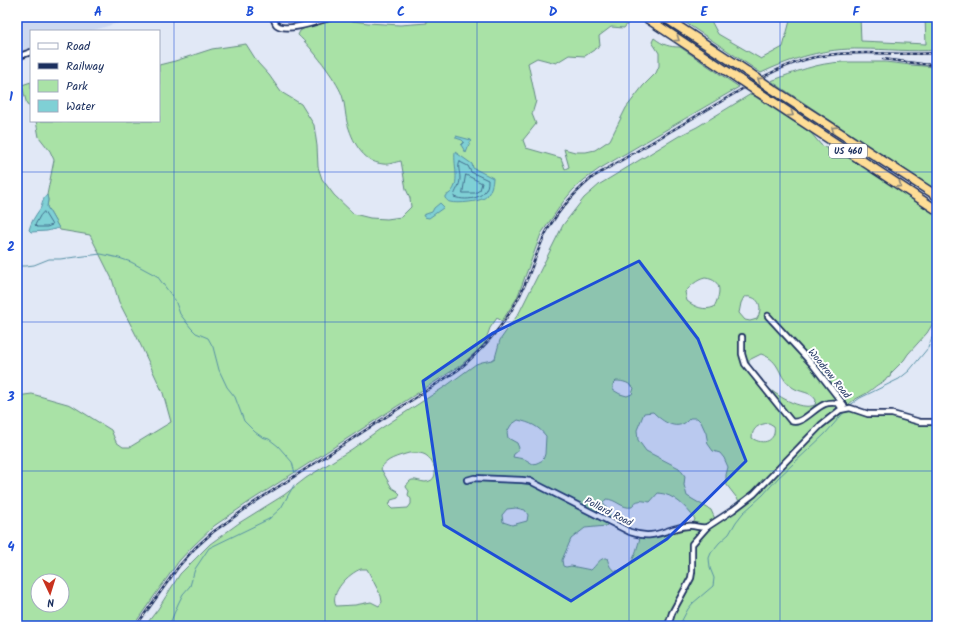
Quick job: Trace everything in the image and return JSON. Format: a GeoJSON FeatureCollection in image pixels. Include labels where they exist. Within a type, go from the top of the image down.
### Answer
{"type":"FeatureCollection","features":[{"type":"Feature","properties":{"kind":"highway","name":"US 460"},"geometry":{"type":"LineString","coordinates":[[644,17],[937,210]]}},
{"type":"Feature","properties":{"kind":"highway","name":"US 460"},"geometry":{"type":"LineString","coordinates":[[664,17],[937,196]]}},
{"type":"Feature","properties":{"kind":"street"},"geometry":{"type":"LineString","coordinates":[[273,17],[277,25],[284,28],[294,27],[332,17]]}},
{"type":"Feature","properties":{"kind":"street"},"geometry":{"type":"LineString","coordinates":[[17,57],[30,52]]}},
{"type":"Feature","properties":{"kind":"street","name":"Woodrow Road"},"geometry":{"type":"LineString","coordinates":[[768,316],[813,365],[844,409],[868,414],[892,414],[920,422],[937,422]]}},
{"type":"Feature","properties":{"kind":"street"},"geometry":{"type":"LineString","coordinates":[[668,626],[672,613],[692,572],[692,544],[707,527],[754,494],[821,425],[835,413],[844,409],[838,403],[827,403],[799,422],[791,421],[745,364],[742,354],[742,337]]}},
{"type":"Feature","properties":{"kind":"street","name":"Pollard Road"},"geometry":{"type":"LineString","coordinates":[[467,480],[474,478],[530,481],[630,532],[642,536],[654,535],[685,526],[707,527]]}},
{"type":"Feature","properties":{"kind":"highlighted area"},"geometry":{"type":"Polygon","coordinates":[[[639,261],[698,339],[746,461],[667,539],[571,601],[444,525],[423,381],[493,333],[639,261]]]}},
{"type":"Feature","properties":{"kind":"shaded area"},"geometry":{"type":"Polygon","coordinates":[[[17,17],[138,17],[94,30],[30,30],[30,51],[17,55],[17,17]]]}},
{"type":"Feature","properties":{"kind":"green space"},"geometry":{"type":"Polygon","coordinates":[[[426,17],[627,17],[628,23],[624,28],[611,27],[599,36],[600,46],[585,56],[569,55],[556,63],[537,58],[528,63],[536,101],[532,114],[536,124],[523,140],[526,148],[561,158],[565,169],[569,167],[564,149],[575,152],[586,152],[595,150],[610,140],[626,108],[643,86],[656,73],[659,66],[659,53],[652,42],[654,38],[666,45],[680,47],[739,87],[599,169],[584,180],[563,202],[541,234],[517,298],[502,321],[497,318],[490,328],[484,345],[461,365],[214,526],[179,561],[133,626],[17,626],[17,396],[32,394],[71,405],[111,430],[116,442],[123,447],[130,447],[171,422],[163,393],[119,302],[112,279],[90,235],[60,230],[47,207],[47,195],[54,160],[50,151],[39,137],[36,122],[160,122],[160,65],[212,49],[246,44],[258,63],[281,92],[301,104],[314,125],[318,167],[322,179],[334,195],[354,214],[370,218],[387,219],[401,217],[411,207],[401,161],[388,164],[376,162],[369,159],[359,149],[349,129],[343,98],[339,88],[310,47],[298,35],[300,31],[305,28],[339,19],[400,25],[427,23],[426,17]]]}},
{"type":"Feature","properties":{"kind":"green space"},"geometry":{"type":"Polygon","coordinates":[[[677,17],[709,17],[718,34],[761,59],[783,47],[791,17],[860,17],[861,41],[926,44],[925,17],[937,17],[937,50],[835,50],[797,59],[761,73],[677,17]]]}},
{"type":"Feature","properties":{"kind":"green space"},"geometry":{"type":"Polygon","coordinates":[[[843,62],[885,62],[937,67],[937,191],[771,81],[815,66],[843,62]]]}},
{"type":"Feature","properties":{"kind":"green space"},"geometry":{"type":"Polygon","coordinates":[[[30,82],[30,106],[27,105],[22,85],[30,82]]]}},
{"type":"Feature","properties":{"kind":"green space"},"geometry":{"type":"Polygon","coordinates":[[[751,94],[811,133],[821,145],[831,151],[847,156],[937,215],[937,319],[904,360],[891,373],[890,377],[848,405],[870,413],[894,412],[919,420],[937,421],[937,626],[145,626],[158,609],[180,574],[210,544],[239,523],[284,495],[306,478],[446,386],[476,364],[495,358],[500,340],[519,313],[563,225],[584,198],[600,184],[679,136],[697,127],[751,94]],[[705,278],[696,282],[685,292],[687,301],[700,308],[707,309],[714,307],[719,293],[718,285],[711,279],[705,278]],[[744,297],[741,303],[739,313],[745,320],[750,321],[757,319],[759,314],[760,306],[753,298],[744,297]],[[761,354],[749,360],[749,366],[765,385],[788,401],[803,406],[815,405],[816,400],[814,397],[795,389],[787,383],[776,365],[768,357],[761,354]],[[616,381],[613,384],[613,390],[627,396],[632,394],[634,388],[621,381],[616,381]],[[653,412],[644,413],[637,430],[638,440],[646,451],[679,468],[685,476],[684,485],[687,496],[711,510],[715,519],[731,510],[740,502],[726,484],[728,467],[724,458],[720,453],[713,451],[708,444],[706,433],[701,422],[697,418],[690,418],[681,425],[676,425],[666,422],[653,412]],[[518,420],[511,425],[507,432],[508,438],[517,443],[519,448],[513,457],[524,459],[532,464],[543,460],[545,454],[546,436],[537,427],[518,420]],[[769,423],[762,424],[753,432],[752,438],[760,442],[768,441],[773,435],[774,426],[769,423]],[[409,453],[389,460],[381,469],[392,488],[400,494],[398,498],[391,500],[389,506],[392,509],[408,508],[411,504],[411,499],[408,495],[409,491],[406,487],[412,480],[425,482],[430,481],[435,475],[434,467],[430,459],[423,454],[409,453]],[[658,493],[650,502],[636,502],[632,507],[625,507],[610,499],[606,499],[603,503],[611,516],[610,520],[606,526],[585,528],[571,539],[562,560],[563,566],[591,570],[600,560],[607,558],[610,567],[613,570],[623,570],[628,567],[634,557],[641,534],[656,533],[693,524],[695,519],[684,506],[664,494],[658,493]],[[516,508],[507,509],[502,515],[503,522],[512,525],[527,521],[528,515],[525,510],[516,508]],[[361,569],[341,584],[335,595],[336,606],[371,602],[379,606],[382,602],[381,596],[367,569],[361,569]]]}},
{"type":"Feature","properties":{"kind":"water"},"geometry":{"type":"Polygon","coordinates":[[[456,136],[471,140],[466,153],[461,145],[464,142],[456,138],[456,136]]]}},
{"type":"Feature","properties":{"kind":"water"},"geometry":{"type":"Polygon","coordinates":[[[455,152],[472,164],[473,168],[493,178],[491,189],[487,196],[480,200],[458,203],[449,202],[445,198],[445,196],[451,193],[456,183],[455,152]]]}},
{"type":"Feature","properties":{"kind":"water"},"geometry":{"type":"Polygon","coordinates":[[[47,195],[47,207],[59,228],[47,231],[31,232],[29,230],[31,224],[47,195]]]}},
{"type":"Feature","properties":{"kind":"water"},"geometry":{"type":"Polygon","coordinates":[[[440,203],[444,207],[443,208],[429,218],[424,217],[423,215],[432,212],[440,203]]]}},
{"type":"Feature","properties":{"kind":"waterway"},"geometry":{"type":"LineString","coordinates":[[17,266],[34,265],[49,259],[101,254],[131,262],[157,276],[175,300],[180,314],[191,328],[196,333],[208,338],[213,347],[219,370],[227,387],[235,397],[244,421],[255,432],[262,437],[269,439],[278,446],[292,462],[295,473]]}},
{"type":"Feature","properties":{"kind":"waterway"},"geometry":{"type":"LineString","coordinates":[[849,406],[860,398],[899,379],[909,371],[928,348],[937,324]]}},
{"type":"Feature","properties":{"kind":"waterway"},"geometry":{"type":"LineString","coordinates":[[679,626],[693,603],[713,586],[714,578],[710,568],[709,558],[711,553],[729,534],[743,513],[825,434],[846,410]]}},
{"type":"Feature","properties":{"kind":"waterway"},"geometry":{"type":"LineString","coordinates":[[169,626],[183,594],[190,586],[195,569],[209,548],[269,519],[281,508],[294,485]]}},
{"type":"Feature","properties":{"kind":"railway"},"geometry":{"type":"LineString","coordinates":[[136,626],[179,566],[195,548],[213,532],[255,502],[458,370],[475,355],[491,338],[517,301],[547,230],[558,213],[571,197],[593,177],[758,80],[798,62],[818,57],[842,54],[937,53]]}},
{"type":"Feature","properties":{"kind":"railway"},"geometry":{"type":"LineString","coordinates":[[883,59],[937,65]]}}]}
